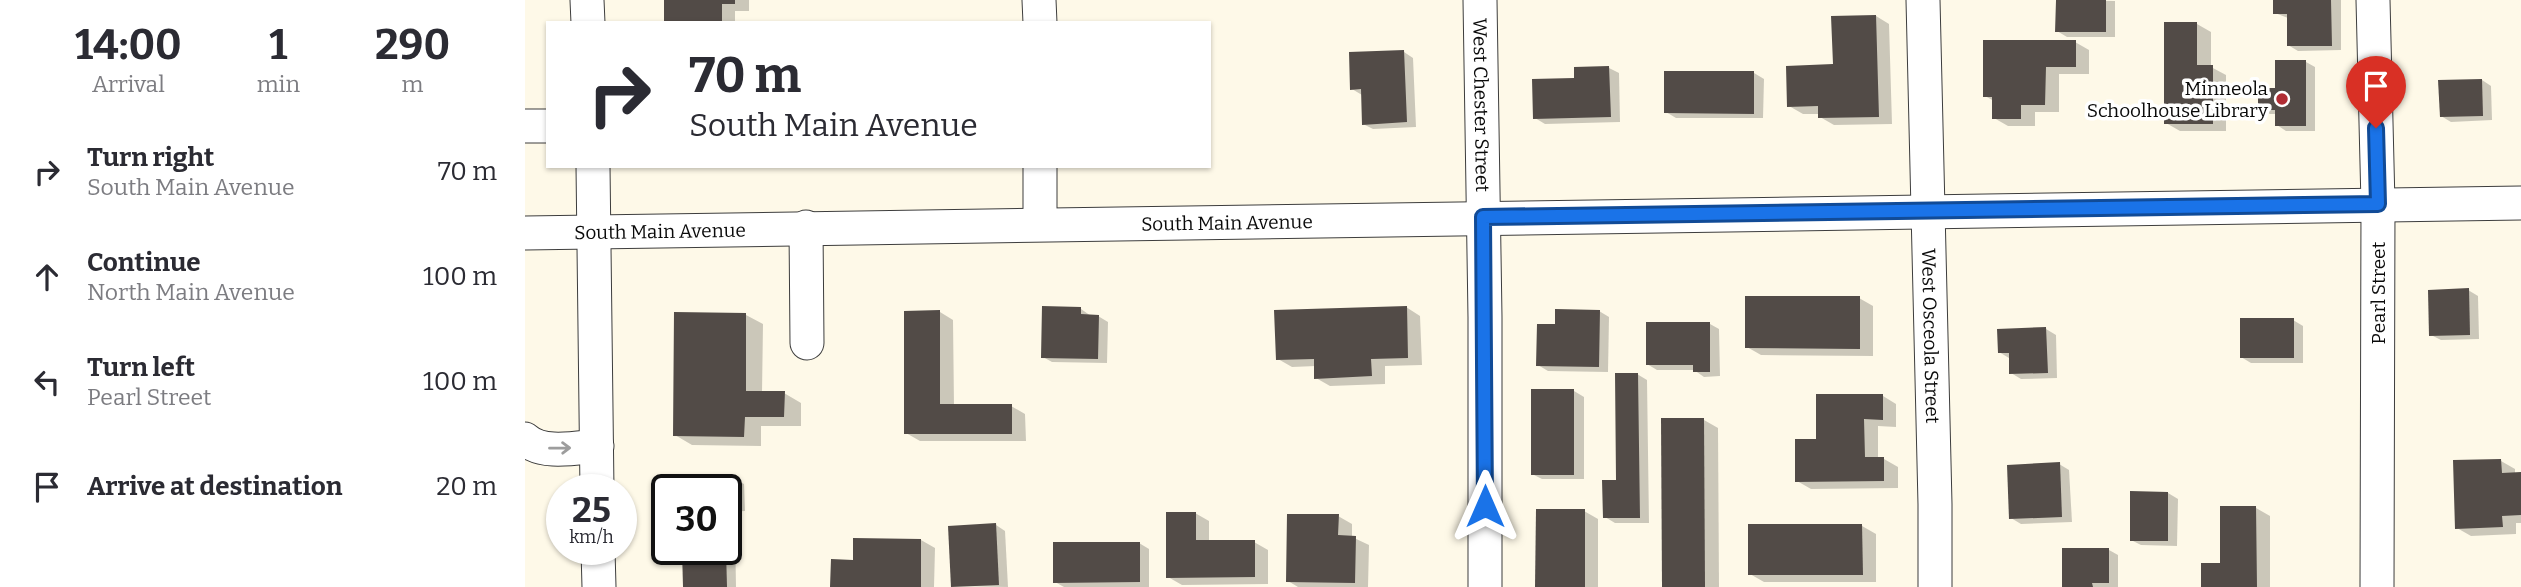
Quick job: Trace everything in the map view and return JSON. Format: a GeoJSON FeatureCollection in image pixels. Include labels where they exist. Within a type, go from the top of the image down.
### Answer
{"type":"FeatureCollection","features":[{"type":"Feature","properties":{"kind":"street"},"geometry":{"type":"LineString","coordinates":[[587,0],[588,21]]}},
{"type":"Feature","properties":{"kind":"street"},"geometry":{"type":"LineString","coordinates":[[1039,0],[1040,21]]}},
{"type":"Feature","properties":{"kind":"street","name":"West Chester Street"},"geometry":{"type":"LineString","coordinates":[[1480,0],[1485,587]]}},
{"type":"Feature","properties":{"kind":"street","name":"West Osceola Street"},"geometry":{"type":"LineString","coordinates":[[1923,0],[1935,587]]}},
{"type":"Feature","properties":{"kind":"street","name":"Pearl Street"},"geometry":{"type":"LineString","coordinates":[[2373,0],[2378,204],[2377,587]]}},
{"type":"Feature","properties":{"kind":"street"},"geometry":{"type":"LineString","coordinates":[[525,126],[546,126]]}},
{"type":"Feature","properties":{"kind":"street"},"geometry":{"type":"LineString","coordinates":[[593,168],[597,474]]}},
{"type":"Feature","properties":{"kind":"street"},"geometry":{"type":"LineString","coordinates":[[1040,168],[1040,223]]}},
{"type":"Feature","properties":{"kind":"street","name":"South Main Avenue"},"geometry":{"type":"LineString","coordinates":[[525,233],[1040,223],[2521,203]]}},
{"type":"Feature","properties":{"kind":"street"},"geometry":{"type":"LineString","coordinates":[[806,227],[807,344]]}},
{"type":"Feature","properties":{"kind":"street"},"geometry":{"type":"LineString","coordinates":[[525,439],[528,443],[544,449],[597,446]]}},
{"type":"Feature","properties":{"kind":"street"},"geometry":{"type":"LineString","coordinates":[[598,565],[599,587]]}},
{"type":"Feature","properties":{"kind":"building"},"geometry":{"type":"Polygon","coordinates":[[[664,0],[735,0],[735,4],[722,4],[722,21],[664,21],[664,0]]]}},
{"type":"Feature","properties":{"kind":"building"},"geometry":{"type":"Polygon","coordinates":[[[2056,0],[2106,0],[2106,32],[2055,32],[2056,0]]]}},
{"type":"Feature","properties":{"kind":"building"},"geometry":{"type":"Polygon","coordinates":[[[2273,0],[2331,0],[2332,46],[2287,46],[2287,14],[2273,14],[2273,0]]]}},
{"type":"Feature","properties":{"kind":"building"},"geometry":{"type":"Polygon","coordinates":[[[1876,15],[1879,117],[1818,118],[1818,106],[1787,107],[1786,66],[1833,64],[1831,16],[1876,15]]]}},
{"type":"Feature","properties":{"kind":"building"},"geometry":{"type":"Polygon","coordinates":[[[2164,22],[2197,22],[2197,65],[2213,65],[2213,124],[2164,124],[2164,22]]]}},
{"type":"Feature","properties":{"kind":"building"},"geometry":{"type":"Polygon","coordinates":[[[1983,40],[2076,40],[2076,67],[2046,67],[2045,105],[2021,105],[2021,119],[1992,119],[1992,97],[1983,97],[1983,40]]]}},
{"type":"Feature","properties":{"kind":"building"},"geometry":{"type":"Polygon","coordinates":[[[1404,50],[1407,122],[1362,125],[1361,89],[1350,90],[1349,52],[1404,50]]]}},
{"type":"Feature","properties":{"kind":"building","name":"Minneola Schoolhouse Library"},"geometry":{"type":"Polygon","coordinates":[[[2275,60],[2306,60],[2306,126],[2275,126],[2275,110],[2258,110],[2258,88],[2275,88],[2275,60]]]}},
{"type":"Feature","properties":{"kind":"building"},"geometry":{"type":"Polygon","coordinates":[[[1609,66],[1611,117],[1533,119],[1532,79],[1574,78],[1574,67],[1609,66]]]}},
{"type":"Feature","properties":{"kind":"building"},"geometry":{"type":"Polygon","coordinates":[[[1664,71],[1754,71],[1754,114],[1664,113],[1664,71]]]}},
{"type":"Feature","properties":{"kind":"building"},"geometry":{"type":"Polygon","coordinates":[[[2482,79],[2483,116],[2440,117],[2438,80],[2482,79]]]}},
{"type":"Feature","properties":{"kind":"building"},"geometry":{"type":"Polygon","coordinates":[[[2469,288],[2470,335],[2429,336],[2428,290],[2469,288]]]}},
{"type":"Feature","properties":{"kind":"building"},"geometry":{"type":"Polygon","coordinates":[[[1745,296],[1860,296],[1860,349],[1745,348],[1745,296]]]}},
{"type":"Feature","properties":{"kind":"building"},"geometry":{"type":"Polygon","coordinates":[[[1042,306],[1081,307],[1081,314],[1099,315],[1098,359],[1041,358],[1042,306]]]}},
{"type":"Feature","properties":{"kind":"building"},"geometry":{"type":"Polygon","coordinates":[[[1407,306],[1408,358],[1371,359],[1372,376],[1314,379],[1314,359],[1276,360],[1274,310],[1407,306]]]}},
{"type":"Feature","properties":{"kind":"building"},"geometry":{"type":"Polygon","coordinates":[[[1555,309],[1600,310],[1599,367],[1536,366],[1537,324],[1555,324],[1555,309]]]}},
{"type":"Feature","properties":{"kind":"building"},"geometry":{"type":"Polygon","coordinates":[[[940,310],[940,404],[1012,404],[1012,434],[904,434],[904,311],[940,310]]]}},
{"type":"Feature","properties":{"kind":"building"},"geometry":{"type":"Polygon","coordinates":[[[674,312],[746,313],[746,391],[785,391],[784,417],[745,417],[744,437],[673,436],[674,312]]]}},
{"type":"Feature","properties":{"kind":"building"},"geometry":{"type":"Polygon","coordinates":[[[2240,318],[2294,318],[2294,358],[2240,358],[2240,318]]]}},
{"type":"Feature","properties":{"kind":"building"},"geometry":{"type":"Polygon","coordinates":[[[1646,322],[1710,322],[1710,372],[1693,372],[1693,365],[1646,365],[1646,322]]]}},
{"type":"Feature","properties":{"kind":"building"},"geometry":{"type":"Polygon","coordinates":[[[2046,327],[2048,373],[2009,374],[2009,353],[1998,353],[1997,329],[2046,327]]]}},
{"type":"Feature","properties":{"kind":"building"},"geometry":{"type":"Polygon","coordinates":[[[1615,373],[1638,373],[1640,518],[1603,518],[1602,480],[1616,480],[1615,373]]]}},
{"type":"Feature","properties":{"kind":"building"},"geometry":{"type":"Polygon","coordinates":[[[1531,389],[1574,389],[1574,475],[1531,475],[1531,389]]]}},
{"type":"Feature","properties":{"kind":"building"},"geometry":{"type":"Polygon","coordinates":[[[1816,394],[1883,394],[1883,420],[1864,419],[1865,457],[1884,457],[1884,481],[1795,482],[1795,439],[1816,439],[1816,394]]]}},
{"type":"Feature","properties":{"kind":"building"},"geometry":{"type":"Polygon","coordinates":[[[1661,418],[1704,418],[1705,587],[1662,587],[1661,418]]]}},
{"type":"Feature","properties":{"kind":"building"},"geometry":{"type":"Polygon","coordinates":[[[2501,459],[2502,473],[2521,472],[2521,515],[2502,516],[2503,527],[2455,529],[2453,460],[2501,459]]]}},
{"type":"Feature","properties":{"kind":"building"},"geometry":{"type":"Polygon","coordinates":[[[2060,462],[2062,517],[2009,519],[2007,465],[2060,462]]]}},
{"type":"Feature","properties":{"kind":"building"},"geometry":{"type":"Polygon","coordinates":[[[2130,491],[2168,492],[2168,541],[2130,541],[2130,491]]]}},
{"type":"Feature","properties":{"kind":"building"},"geometry":{"type":"Polygon","coordinates":[[[2220,506],[2256,506],[2257,587],[2201,587],[2201,563],[2220,563],[2220,506]]]}},
{"type":"Feature","properties":{"kind":"building"},"geometry":{"type":"Polygon","coordinates":[[[1536,509],[1585,509],[1585,587],[1535,587],[1536,509]]]}},
{"type":"Feature","properties":{"kind":"building"},"geometry":{"type":"Polygon","coordinates":[[[1166,512],[1196,512],[1196,540],[1255,540],[1255,577],[1166,578],[1166,512]]]}},
{"type":"Feature","properties":{"kind":"building"},"geometry":{"type":"Polygon","coordinates":[[[1287,514],[1339,514],[1338,535],[1356,536],[1355,583],[1286,582],[1287,514]]]}},
{"type":"Feature","properties":{"kind":"building"},"geometry":{"type":"Polygon","coordinates":[[[996,523],[999,585],[951,587],[948,526],[996,523]]]}},
{"type":"Feature","properties":{"kind":"building"},"geometry":{"type":"Polygon","coordinates":[[[1748,524],[1862,524],[1863,575],[1748,575],[1748,524]]]}},
{"type":"Feature","properties":{"kind":"building"},"geometry":{"type":"Polygon","coordinates":[[[853,538],[921,539],[921,587],[830,587],[831,559],[853,560],[853,538]]]}},
{"type":"Feature","properties":{"kind":"building"},"geometry":{"type":"Polygon","coordinates":[[[1053,542],[1140,542],[1140,582],[1053,583],[1053,542]]]}},
{"type":"Feature","properties":{"kind":"building"},"geometry":{"type":"Polygon","coordinates":[[[2062,548],[2109,548],[2109,583],[2092,583],[2093,587],[2062,587],[2062,548]]]}},
{"type":"Feature","properties":{"kind":"building"},"geometry":{"type":"Polygon","coordinates":[[[682,565],[726,565],[727,587],[683,587],[682,565]]]}},
{"type":"Feature","properties":{"kind":"place","name":"Minneola Schoolhouse Library"},"geometry":{"type":"Point","coordinates":[2282,99]}},
{"type":"Feature","properties":{"kind":"route"},"geometry":{"type":"LineString","coordinates":[[1485,506],[1483,217],[2378,204],[2376,128]]}}]}
